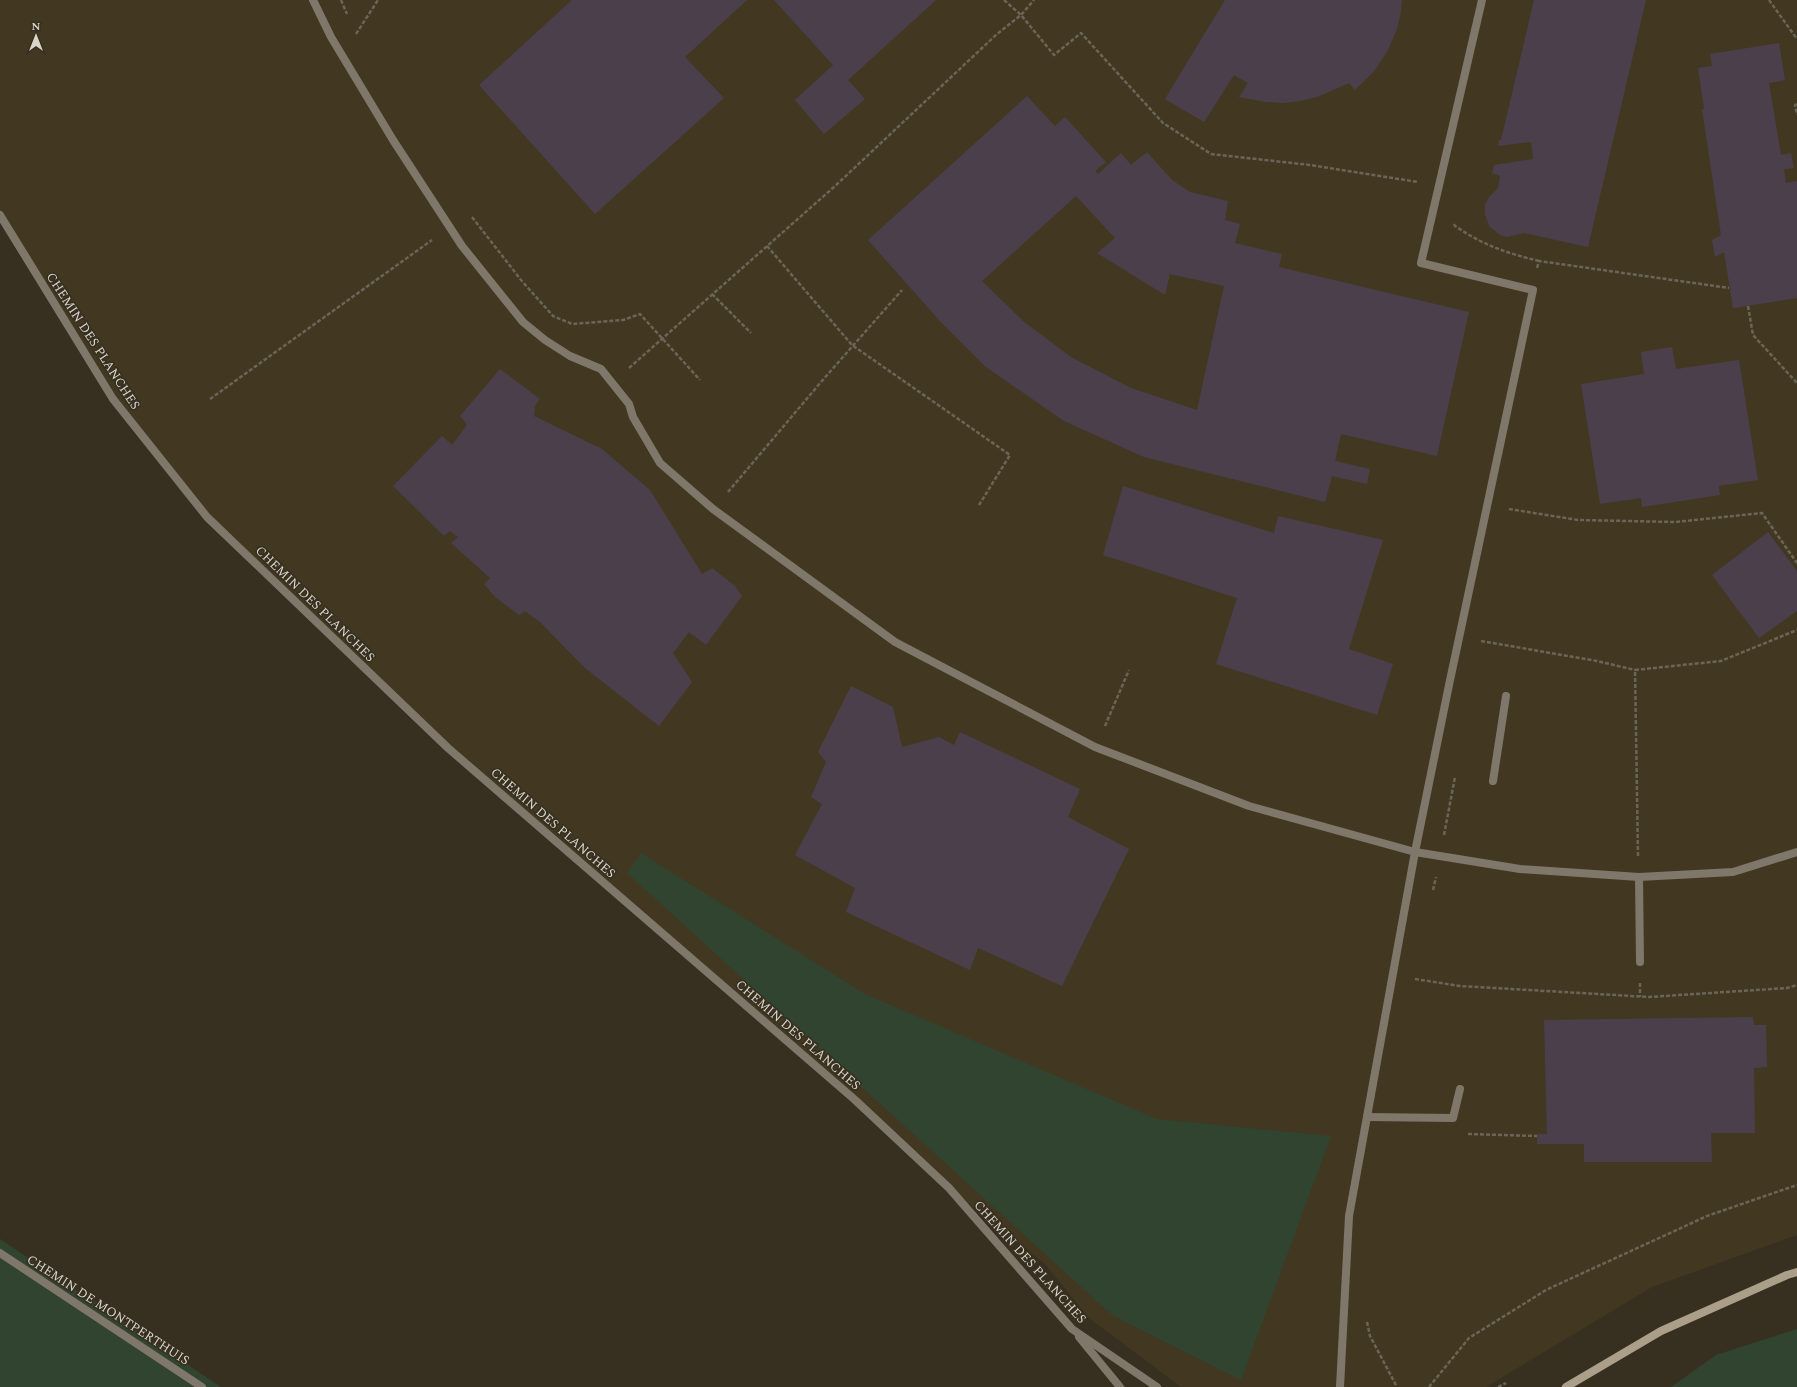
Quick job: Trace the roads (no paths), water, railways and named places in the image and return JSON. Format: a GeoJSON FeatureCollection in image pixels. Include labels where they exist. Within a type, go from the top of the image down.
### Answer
{"type":"FeatureCollection","features":[{"type":"Feature","properties":{"kind":"main road"},"geometry":{"type":"LineString","coordinates":[[1566,1387],[1661,1331],[1787,1275],[1797,1272]]}},
{"type":"Feature","properties":{"kind":"street"},"geometry":{"type":"LineString","coordinates":[[313,0],[331,38],[393,140],[462,246],[523,322],[545,340],[570,356],[601,369],[629,404],[633,417],[660,463],[713,509],[895,642],[1095,747],[1249,806],[1416,852],[1520,869],[1639,877],[1733,872],[1797,852]]}},
{"type":"Feature","properties":{"kind":"street"},"geometry":{"type":"LineString","coordinates":[[1340,1387],[1349,1216],[1416,852],[1459,637],[1533,290],[1421,263],[1482,0]]}},
{"type":"Feature","properties":{"kind":"street","name":"CHEMIN DES PLANCHES"},"geometry":{"type":"LineString","coordinates":[[0,215],[113,399],[206,517],[448,748],[865,1110],[948,1188],[1072,1329],[1157,1387]]}},
{"type":"Feature","properties":{"kind":"street"},"geometry":{"type":"LineString","coordinates":[[1492,781],[1506,696]]}},
{"type":"Feature","properties":{"kind":"street"},"geometry":{"type":"LineString","coordinates":[[1639,877],[1640,962]]}},
{"type":"Feature","properties":{"kind":"street"},"geometry":{"type":"LineString","coordinates":[[1367,1117],[1453,1118],[1460,1089]]}},
{"type":"Feature","properties":{"kind":"street","name":"CHEMIN DE MONTPERTHUIS"},"geometry":{"type":"LineString","coordinates":[[0,1253],[202,1387]]}},
{"type":"Feature","properties":{"kind":"street"},"geometry":{"type":"LineString","coordinates":[[1072,1329],[1120,1387]]}}]}
